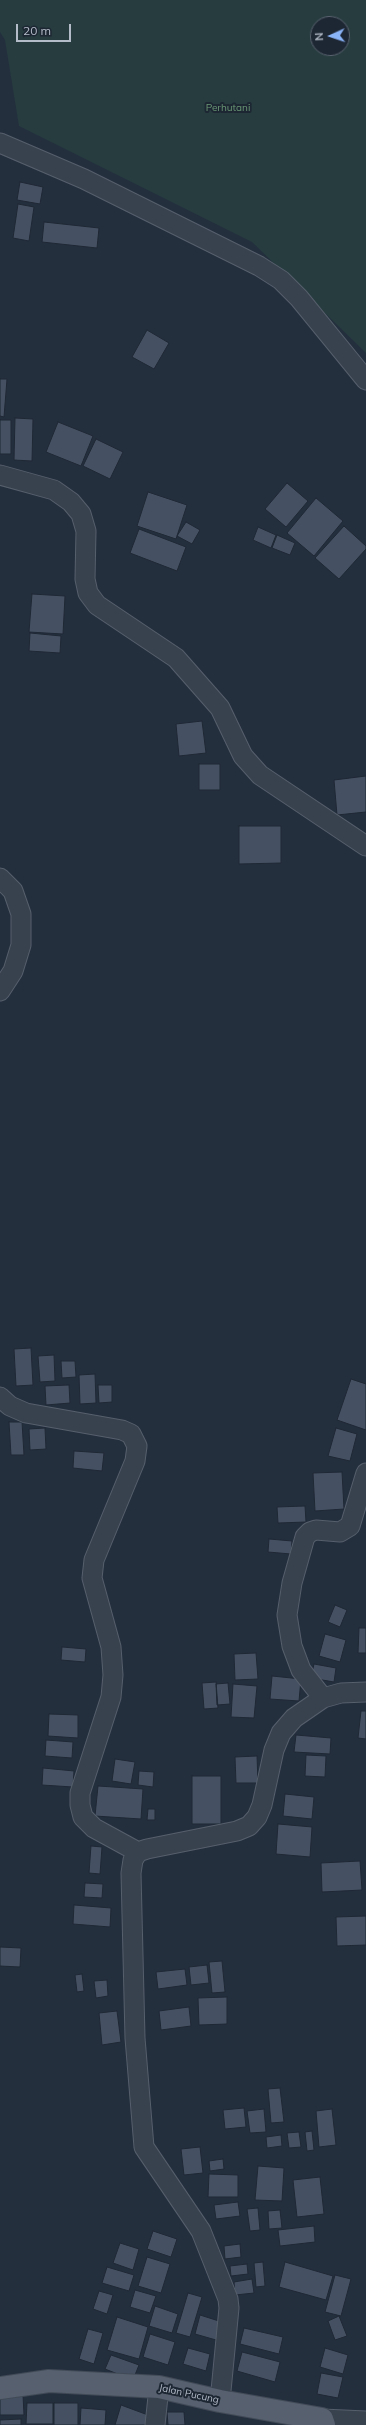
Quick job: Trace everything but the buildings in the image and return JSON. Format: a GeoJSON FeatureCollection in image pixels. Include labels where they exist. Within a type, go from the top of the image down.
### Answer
{"type":"FeatureCollection","features":[{"type":"Feature","properties":{"kind":"main road","name":"Jalan Pucung"},"geometry":{"type":"LineString","coordinates":[[0,2388],[48,2381],[158,2386],[220,2401],[323,2422]]}},
{"type":"Feature","properties":{"kind":"street"},"geometry":{"type":"LineString","coordinates":[[0,143],[84,179],[259,266],[281,280],[299,298],[366,380]]}},
{"type":"Feature","properties":{"kind":"street"},"geometry":{"type":"LineString","coordinates":[[0,474],[54,490],[71,502],[81,514],[86,531],[85,579],[88,593],[97,605],[176,658],[220,708],[243,756],[260,774],[366,846]]}},
{"type":"Feature","properties":{"kind":"street"},"geometry":{"type":"LineString","coordinates":[[0,878],[13,891],[21,914],[21,945],[13,971],[0,991]]}},
{"type":"Feature","properties":{"kind":"street"},"geometry":{"type":"LineString","coordinates":[[0,1397],[10,1406],[26,1413],[122,1430],[131,1434],[137,1446],[135,1461],[94,1560],[92,1578],[111,1647],[113,1675],[112,1697],[80,1793],[80,1805],[83,1817],[94,1828],[138,1852],[237,1831],[249,1826],[257,1817],[262,1805],[274,1750],[281,1733],[294,1718],[323,1698],[341,1693],[366,1692]]}},
{"type":"Feature","properties":{"kind":"street"},"geometry":{"type":"LineString","coordinates":[[323,1698],[301,1670],[292,1646],[287,1615],[292,1584],[305,1537],[310,1532],[316,1530],[340,1532],[350,1526],[366,1473]]}},
{"type":"Feature","properties":{"kind":"street"},"geometry":{"type":"LineString","coordinates":[[138,1852],[133,1860],[131,1873],[135,2038],[144,2147],[201,2231],[228,2299],[229,2308],[220,2401]]}},
{"type":"Feature","properties":{"kind":"street"},"geometry":{"type":"LineString","coordinates":[[155,2425],[158,2386]]}},
{"type":"Feature","properties":{"kind":"street"},"geometry":{"type":"LineString","coordinates":[[323,2422],[366,2421]]}},
{"type":"Feature","properties":{"kind":"green space","name":"Perhutani"},"geometry":{"type":"Polygon","coordinates":[[[0,0],[366,0],[366,353],[252,242],[19,126],[5,40],[0,32],[0,0]]]}}]}
